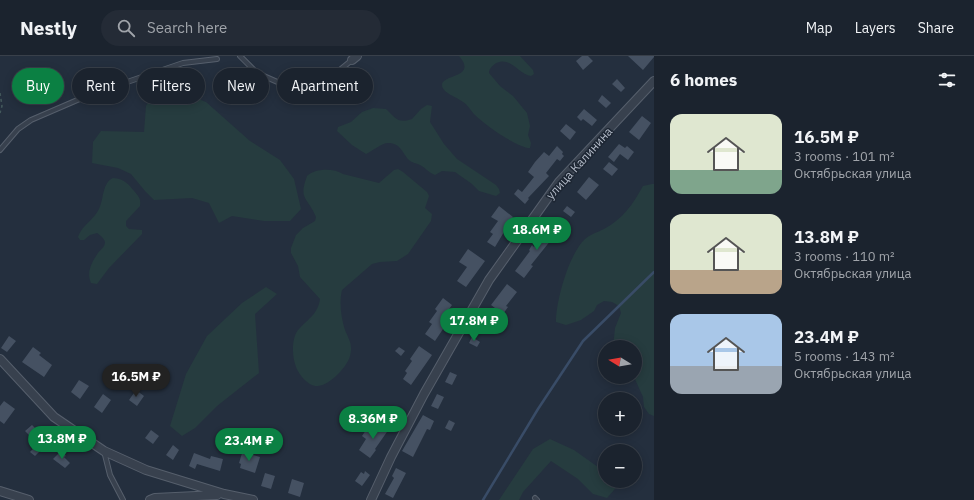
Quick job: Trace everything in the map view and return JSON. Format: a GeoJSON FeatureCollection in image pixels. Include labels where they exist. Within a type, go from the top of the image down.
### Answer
{"type":"FeatureCollection","features":[{"type":"Feature","properties":{"kind":"street","name":"улица Калинина"},"geometry":{"type":"LineString","coordinates":[[371,500],[391,457],[424,394],[489,280],[559,182],[654,81]]}},
{"type":"Feature","properties":{"kind":"street"},"geometry":{"type":"LineString","coordinates":[[0,359],[54,416],[104,451],[146,470],[224,494],[253,500]]}},
{"type":"Feature","properties":{"kind":"street"},"geometry":{"type":"LineString","coordinates":[[0,491],[29,500]]}},
{"type":"Feature","properties":{"kind":"street"},"geometry":{"type":"LineString","coordinates":[[150,500],[155,498],[224,494]]}},
{"type":"Feature","properties":{"kind":"lane"},"geometry":{"type":"LineString","coordinates":[[240,56],[257,73],[282,84],[308,88],[320,86],[354,58]]}},
{"type":"Feature","properties":{"kind":"lane"},"geometry":{"type":"LineString","coordinates":[[0,150],[18,129],[31,120],[89,95],[183,63],[217,59]]}},
{"type":"Feature","properties":{"kind":"lane"},"geometry":{"type":"LineString","coordinates":[[104,451],[110,475],[123,500]]}},
{"type":"Feature","properties":{"kind":"path"},"geometry":{"type":"LineString","coordinates":[[0,93],[2,106],[0,113]]}},
{"type":"Feature","properties":{"kind":"green space"},"geometry":{"type":"Polygon","coordinates":[[[459,56],[520,56],[533,70],[534,74],[531,76],[526,75],[510,64],[501,61],[493,65],[489,73],[500,86],[513,96],[527,113],[530,126],[528,135],[531,143],[530,148],[517,144],[501,135],[479,119],[465,103],[444,90],[442,85],[444,81],[458,75],[464,68],[464,63],[459,56]]]}},
{"type":"Feature","properties":{"kind":"green space"},"geometry":{"type":"Polygon","coordinates":[[[206,102],[250,141],[280,160],[294,179],[301,209],[290,221],[264,221],[232,216],[219,223],[209,203],[192,198],[154,200],[131,174],[118,168],[92,163],[93,142],[101,131],[144,132],[147,104],[205,104],[206,102]]]}},
{"type":"Feature","properties":{"kind":"green space"},"geometry":{"type":"Polygon","coordinates":[[[427,105],[432,106],[430,122],[444,144],[457,159],[496,185],[500,193],[496,196],[479,191],[455,172],[442,171],[435,175],[422,166],[410,161],[399,147],[392,143],[383,144],[366,154],[352,145],[337,131],[338,127],[351,122],[362,112],[373,108],[386,109],[397,119],[403,121],[412,119],[427,105]]]}},
{"type":"Feature","properties":{"kind":"green space"},"geometry":{"type":"Polygon","coordinates":[[[398,169],[427,192],[429,196],[425,208],[432,214],[431,221],[408,254],[397,261],[372,264],[342,290],[341,310],[345,330],[351,345],[350,356],[342,370],[333,379],[323,385],[311,385],[302,377],[296,367],[293,353],[293,342],[296,333],[317,309],[320,299],[300,277],[298,266],[291,253],[291,248],[296,235],[303,228],[315,221],[316,217],[305,198],[303,190],[307,176],[315,171],[330,170],[379,183],[394,170],[398,169]]]}},
{"type":"Feature","properties":{"kind":"green space"},"geometry":{"type":"Polygon","coordinates":[[[113,178],[121,179],[126,182],[139,198],[140,206],[126,221],[126,226],[129,229],[142,230],[142,234],[109,268],[97,284],[91,283],[89,275],[90,267],[105,242],[97,233],[90,235],[84,240],[80,240],[78,237],[82,229],[97,213],[101,205],[105,187],[109,180],[113,178]]]}},
{"type":"Feature","properties":{"kind":"green space"},"geometry":{"type":"Polygon","coordinates":[[[654,184],[654,416],[649,414],[644,407],[642,392],[637,384],[642,384],[642,340],[614,340],[615,328],[621,313],[619,306],[612,302],[604,301],[597,305],[594,311],[581,320],[566,325],[556,322],[558,302],[564,278],[579,246],[587,237],[617,221],[631,205],[643,186],[654,184]]]}},
{"type":"Feature","properties":{"kind":"green space"},"geometry":{"type":"Polygon","coordinates":[[[266,287],[277,294],[255,314],[259,373],[217,406],[195,428],[182,436],[170,426],[186,374],[207,336],[242,303],[266,287]]]}},
{"type":"Feature","properties":{"kind":"green space"},"geometry":{"type":"Polygon","coordinates":[[[550,439],[574,450],[598,467],[598,488],[616,488],[607,498],[593,494],[578,479],[551,461],[523,492],[519,500],[499,500],[533,449],[550,439]]]}},
{"type":"Feature","properties":{"kind":"building"},"geometry":{"type":"Polygon","coordinates":[[[582,56],[588,56],[593,61],[583,70],[576,61],[582,56]]]}},
{"type":"Feature","properties":{"kind":"building"},"geometry":{"type":"Polygon","coordinates":[[[628,56],[654,56],[654,57],[643,70],[628,56]]]}},
{"type":"Feature","properties":{"kind":"building"},"geometry":{"type":"Polygon","coordinates":[[[617,79],[625,88],[621,92],[612,84],[617,79]]]}},
{"type":"Feature","properties":{"kind":"building"},"geometry":{"type":"Polygon","coordinates":[[[602,95],[611,103],[606,108],[598,101],[602,95]]]}},
{"type":"Feature","properties":{"kind":"building"},"geometry":{"type":"Polygon","coordinates":[[[584,109],[597,120],[592,126],[583,119],[581,121],[577,117],[584,109]]]}},
{"type":"Feature","properties":{"kind":"building"},"geometry":{"type":"Polygon","coordinates":[[[642,116],[651,123],[639,140],[629,132],[642,116]]]}},
{"type":"Feature","properties":{"kind":"building"},"geometry":{"type":"Polygon","coordinates":[[[566,124],[576,132],[570,140],[560,131],[566,124]]]}},
{"type":"Feature","properties":{"kind":"building"},"geometry":{"type":"Polygon","coordinates":[[[619,144],[625,148],[627,146],[634,152],[628,160],[620,154],[614,162],[608,157],[619,144]]]}},
{"type":"Feature","properties":{"kind":"building"},"geometry":{"type":"Polygon","coordinates":[[[557,146],[563,152],[562,154],[564,156],[560,161],[557,159],[546,173],[549,176],[528,198],[529,199],[525,204],[514,194],[518,189],[522,192],[534,177],[528,172],[535,162],[544,152],[549,156],[557,146]]]}},
{"type":"Feature","properties":{"kind":"building"},"geometry":{"type":"Polygon","coordinates":[[[609,162],[618,169],[612,176],[603,169],[609,162]]]}},
{"type":"Feature","properties":{"kind":"building"},"geometry":{"type":"Polygon","coordinates":[[[589,177],[599,185],[586,200],[577,192],[589,177]]]}},
{"type":"Feature","properties":{"kind":"building"},"geometry":{"type":"Polygon","coordinates":[[[499,206],[513,217],[495,247],[487,242],[493,234],[490,232],[498,221],[491,217],[499,206]]]}},
{"type":"Feature","properties":{"kind":"building"},"geometry":{"type":"Polygon","coordinates":[[[567,206],[575,212],[571,217],[563,211],[567,206]]]}},
{"type":"Feature","properties":{"kind":"building"},"geometry":{"type":"Polygon","coordinates":[[[551,224],[560,231],[556,236],[555,235],[531,265],[533,266],[524,278],[515,271],[530,251],[529,250],[532,245],[534,247],[551,224]]]}},
{"type":"Feature","properties":{"kind":"building"},"geometry":{"type":"Polygon","coordinates":[[[468,249],[485,261],[466,287],[457,281],[467,267],[459,262],[468,249]]]}},
{"type":"Feature","properties":{"kind":"building"},"geometry":{"type":"Polygon","coordinates":[[[507,284],[517,292],[506,306],[508,307],[503,314],[491,305],[507,284]]]}},
{"type":"Feature","properties":{"kind":"building"},"geometry":{"type":"Polygon","coordinates":[[[443,298],[452,305],[442,319],[447,323],[435,341],[425,334],[432,324],[429,322],[437,311],[435,309],[443,298]]]}},
{"type":"Feature","properties":{"kind":"building"},"geometry":{"type":"Polygon","coordinates":[[[482,319],[493,328],[488,334],[477,325],[482,319]]]}},
{"type":"Feature","properties":{"kind":"building"},"geometry":{"type":"Polygon","coordinates":[[[9,336],[16,341],[7,352],[1,348],[9,336]]]}},
{"type":"Feature","properties":{"kind":"building"},"geometry":{"type":"Polygon","coordinates":[[[472,337],[480,342],[477,347],[469,343],[472,337]]]}},
{"type":"Feature","properties":{"kind":"building"},"geometry":{"type":"Polygon","coordinates":[[[419,346],[432,355],[411,385],[403,379],[407,373],[405,371],[412,361],[410,359],[419,346]]]}},
{"type":"Feature","properties":{"kind":"building"},"geometry":{"type":"Polygon","coordinates":[[[33,347],[41,353],[39,355],[52,365],[44,377],[22,362],[33,347]]]}},
{"type":"Feature","properties":{"kind":"building"},"geometry":{"type":"Polygon","coordinates":[[[399,347],[405,351],[401,356],[395,351],[399,347]]]}},
{"type":"Feature","properties":{"kind":"building"},"geometry":{"type":"Polygon","coordinates":[[[450,372],[457,375],[452,385],[445,382],[450,372]]]}},
{"type":"Feature","properties":{"kind":"building"},"geometry":{"type":"Polygon","coordinates":[[[79,380],[89,386],[80,399],[71,392],[79,380]]]}},
{"type":"Feature","properties":{"kind":"building"},"geometry":{"type":"Polygon","coordinates":[[[136,390],[144,396],[137,406],[129,400],[136,390]]]}},
{"type":"Feature","properties":{"kind":"building"},"geometry":{"type":"Polygon","coordinates":[[[103,394],[111,400],[102,413],[94,407],[103,394]]]}},
{"type":"Feature","properties":{"kind":"building"},"geometry":{"type":"Polygon","coordinates":[[[437,394],[444,397],[438,409],[431,406],[437,394]]]}},
{"type":"Feature","properties":{"kind":"building"},"geometry":{"type":"Polygon","coordinates":[[[4,401],[15,409],[4,424],[0,421],[0,406],[4,401]]]}},
{"type":"Feature","properties":{"kind":"building"},"geometry":{"type":"Polygon","coordinates":[[[423,415],[434,421],[430,430],[427,429],[413,457],[402,451],[423,415]]]}},
{"type":"Feature","properties":{"kind":"building"},"geometry":{"type":"Polygon","coordinates":[[[449,420],[455,423],[451,431],[445,428],[449,420]]]}},
{"type":"Feature","properties":{"kind":"building"},"geometry":{"type":"Polygon","coordinates":[[[370,424],[378,430],[382,425],[389,429],[370,458],[359,450],[366,439],[362,436],[370,424]]]}},
{"type":"Feature","properties":{"kind":"building"},"geometry":{"type":"Polygon","coordinates":[[[32,425],[36,429],[30,436],[25,431],[32,425]]]}},
{"type":"Feature","properties":{"kind":"building"},"geometry":{"type":"Polygon","coordinates":[[[151,430],[159,436],[153,444],[145,438],[151,430]]]}},
{"type":"Feature","properties":{"kind":"building"},"geometry":{"type":"Polygon","coordinates":[[[46,435],[51,440],[35,456],[30,452],[46,435]]]}},
{"type":"Feature","properties":{"kind":"building"},"geometry":{"type":"Polygon","coordinates":[[[173,445],[179,450],[173,460],[166,455],[173,445]]]}},
{"type":"Feature","properties":{"kind":"building"},"geometry":{"type":"Polygon","coordinates":[[[243,450],[260,457],[255,473],[240,468],[241,464],[239,463],[243,450]]]}},
{"type":"Feature","properties":{"kind":"building"},"geometry":{"type":"Polygon","coordinates":[[[61,451],[70,463],[65,468],[53,459],[61,451]]]}},
{"type":"Feature","properties":{"kind":"building"},"geometry":{"type":"Polygon","coordinates":[[[194,453],[210,459],[211,456],[223,459],[220,471],[197,464],[195,469],[189,466],[194,453]]]}},
{"type":"Feature","properties":{"kind":"building"},"geometry":{"type":"Polygon","coordinates":[[[396,468],[406,473],[393,498],[385,494],[394,478],[392,476],[396,468]]]}},
{"type":"Feature","properties":{"kind":"building"},"geometry":{"type":"Polygon","coordinates":[[[365,471],[370,475],[362,486],[355,481],[361,472],[364,474],[365,471]]]}},
{"type":"Feature","properties":{"kind":"building"},"geometry":{"type":"Polygon","coordinates":[[[265,473],[275,476],[271,489],[261,486],[265,473]]]}},
{"type":"Feature","properties":{"kind":"building"},"geometry":{"type":"Polygon","coordinates":[[[292,479],[304,483],[300,497],[288,493],[292,479]]]}},
{"type":"Feature","properties":{"kind":"waterway"},"geometry":{"type":"LineString","coordinates":[[483,500],[538,409],[583,341],[654,272]]}}]}
